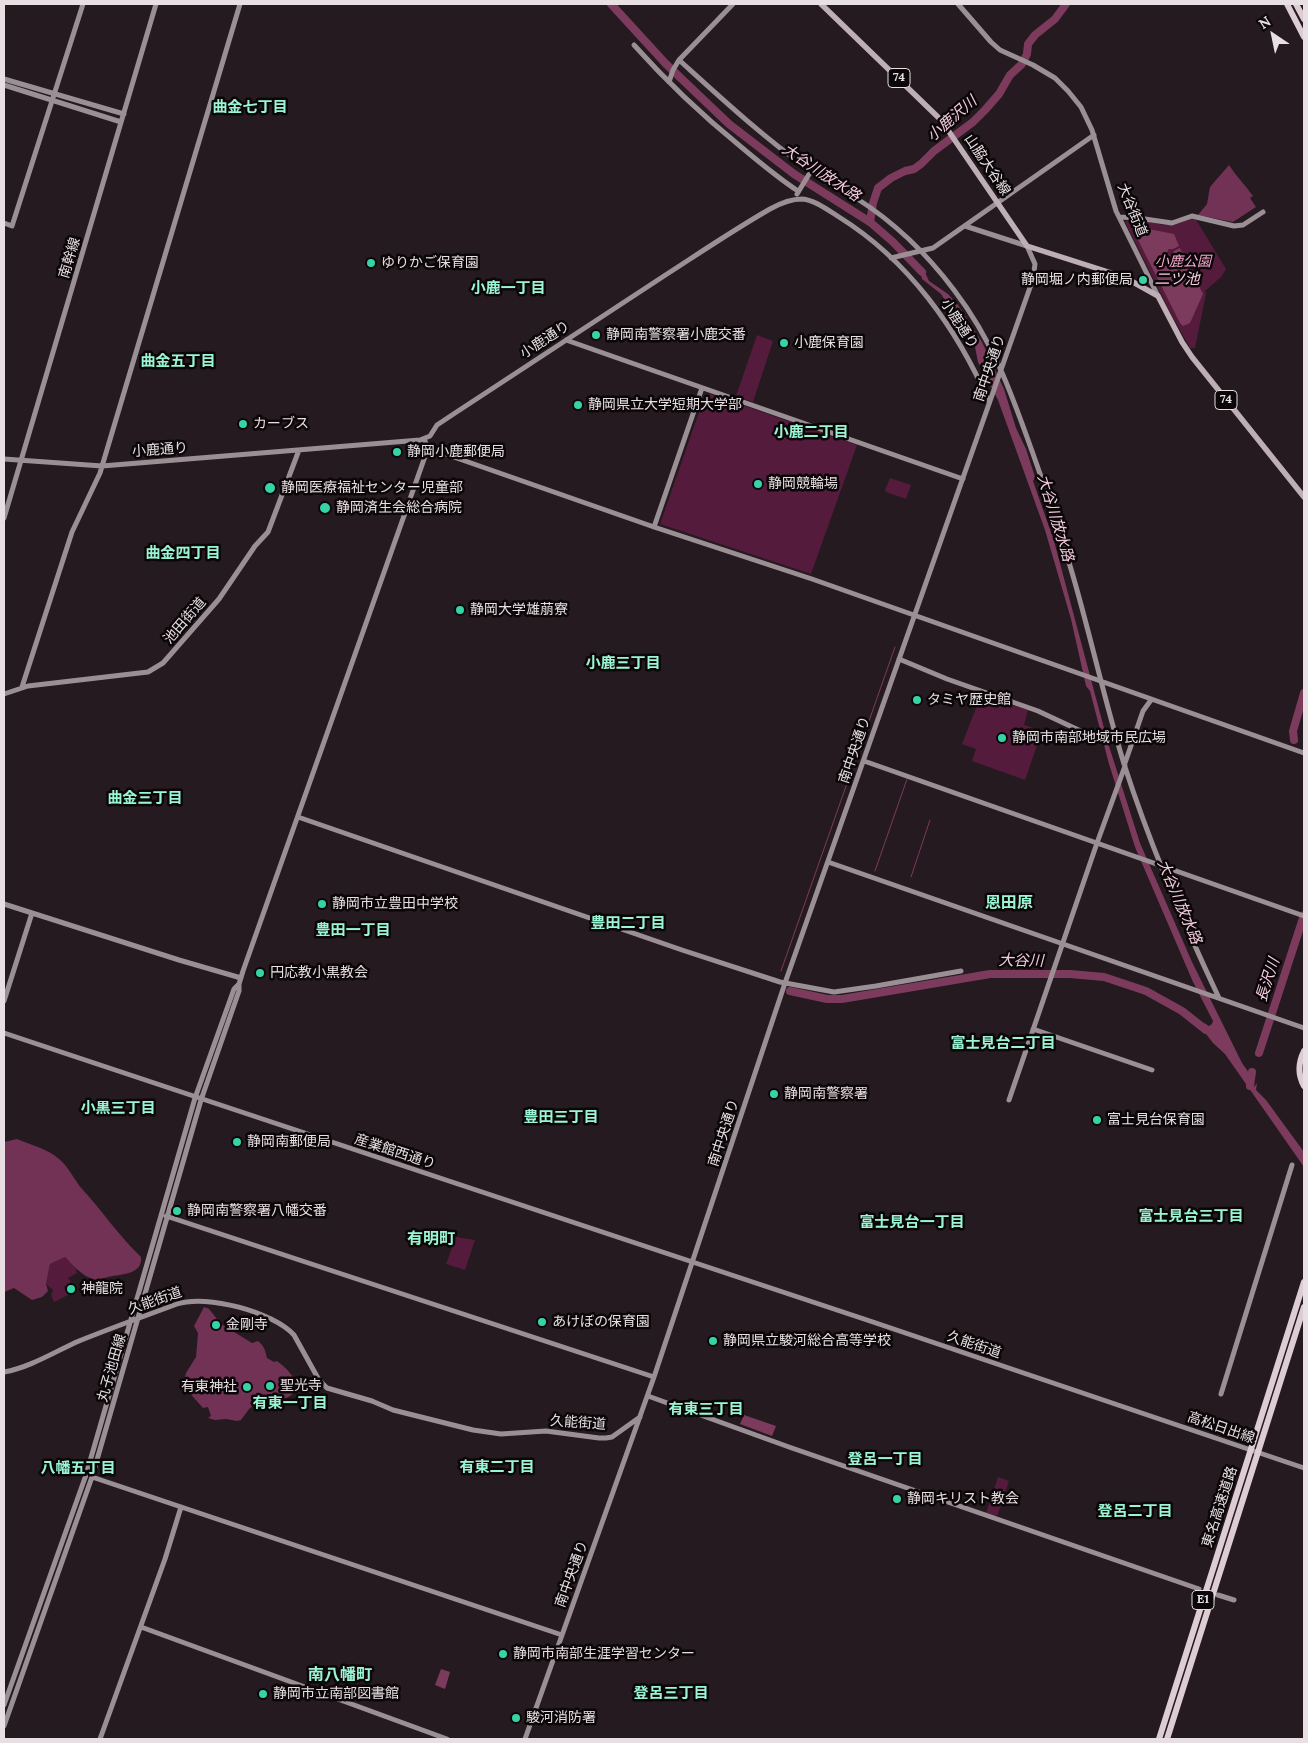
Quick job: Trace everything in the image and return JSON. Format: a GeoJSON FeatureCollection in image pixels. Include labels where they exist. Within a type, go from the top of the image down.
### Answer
{"type":"FeatureCollection","features":[{"type":"Feature","properties":{"kind":"highway"},"geometry":{"type":"LineString","coordinates":[[1287,4],[1304,37]]}},
{"type":"Feature","properties":{"kind":"highway"},"geometry":{"type":"LineString","coordinates":[[1296,4],[1304,19]]}},
{"type":"Feature","properties":{"kind":"highway"},"geometry":{"type":"LineString","coordinates":[[1304,1052],[1299,1066],[1304,1086]]}},
{"type":"Feature","properties":{"kind":"highway","name":"東名高速道路"},"geometry":{"type":"LineString","coordinates":[[1167,1739],[1251,1462],[1253,1443],[1304,1282]]}},
{"type":"Feature","properties":{"kind":"highway","name":"東名高速道路"},"geometry":{"type":"LineString","coordinates":[[1159,1739],[1251,1462],[1260,1445],[1304,1307]]}},
{"type":"Feature","properties":{"kind":"main road","name":"山脇大谷線"},"geometry":{"type":"LineString","coordinates":[[821,4],[942,120],[1027,246]]}},
{"type":"Feature","properties":{"kind":"main road"},"geometry":{"type":"LineString","coordinates":[[1027,246],[1124,277],[1158,296]]}},
{"type":"Feature","properties":{"kind":"main road","name":"大谷街道"},"geometry":{"type":"LineString","coordinates":[[1158,296],[1192,357],[1304,497]]}},
{"type":"Feature","properties":{"kind":"street"},"geometry":{"type":"LineString","coordinates":[[4,224],[12,226],[83,4]]}},
{"type":"Feature","properties":{"kind":"street","name":"南幹線"},"geometry":{"type":"LineString","coordinates":[[4,518],[156,4]]}},
{"type":"Feature","properties":{"kind":"street"},"geometry":{"type":"LineString","coordinates":[[22,688],[72,532],[102,466],[240,4]]}},
{"type":"Feature","properties":{"kind":"street"},"geometry":{"type":"LineString","coordinates":[[669,82],[679,60],[733,4]]}},
{"type":"Feature","properties":{"kind":"street","name":"大谷街道"},"geometry":{"type":"LineString","coordinates":[[958,4],[1000,50],[1045,72],[1068,91],[1081,107],[1094,135],[1113,204],[1158,296]]}},
{"type":"Feature","properties":{"kind":"street"},"geometry":{"type":"LineString","coordinates":[[634,45],[669,82],[718,128],[756,160],[799,189]]}},
{"type":"Feature","properties":{"kind":"street"},"geometry":{"type":"LineString","coordinates":[[679,60],[754,127],[811,171],[868,206],[904,235],[940,272],[964,304],[985,337],[1002,368],[1056,518],[1125,767],[1160,864],[1217,998]]}},
{"type":"Feature","properties":{"kind":"street"},"geometry":{"type":"LineString","coordinates":[[4,79],[124,114]]}},
{"type":"Feature","properties":{"kind":"street"},"geometry":{"type":"LineString","coordinates":[[4,85],[121,122]]}},
{"type":"Feature","properties":{"kind":"street"},"geometry":{"type":"LineString","coordinates":[[891,258],[933,248],[1094,135]]}},
{"type":"Feature","properties":{"kind":"street"},"geometry":{"type":"LineString","coordinates":[[796,199],[799,189],[811,171]]}},
{"type":"Feature","properties":{"kind":"street","name":"小鹿通り"},"geometry":{"type":"LineString","coordinates":[[4,459],[102,466],[424,439],[430,436],[437,425],[452,414],[769,209],[796,199],[813,202],[830,212],[858,230],[891,258],[925,294],[950,328],[973,368],[989,402]]}},
{"type":"Feature","properties":{"kind":"street"},"geometry":{"type":"LineString","coordinates":[[1119,217],[1172,223],[1192,216],[1234,226],[1243,225],[1263,212]]}},
{"type":"Feature","properties":{"kind":"street"},"geometry":{"type":"LineString","coordinates":[[965,226],[1027,246]]}},
{"type":"Feature","properties":{"kind":"street","name":"南中央通り"},"geometry":{"type":"LineString","coordinates":[[693,1263],[785,984],[1034,274],[1034,259],[1027,246]]}},
{"type":"Feature","properties":{"kind":"street"},"geometry":{"type":"LineString","coordinates":[[566,340],[963,479]]}},
{"type":"Feature","properties":{"kind":"street"},"geometry":{"type":"LineString","coordinates":[[654,527],[702,388]]}},
{"type":"Feature","properties":{"kind":"street"},"geometry":{"type":"LineString","coordinates":[[424,439],[428,448],[654,527],[812,579],[1304,753]]}},
{"type":"Feature","properties":{"kind":"street","name":"丸子池田線"},"geometry":{"type":"LineString","coordinates":[[4,1726],[92,1477],[234,989],[239,984],[428,448]]}},
{"type":"Feature","properties":{"kind":"street","name":"池田街道"},"geometry":{"type":"LineString","coordinates":[[4,694],[22,688],[148,672],[163,663],[219,599],[255,546],[268,532],[299,450]]}},
{"type":"Feature","properties":{"kind":"street"},"geometry":{"type":"LineString","coordinates":[[899,659],[947,679],[1038,711],[1085,733],[1093,734]]}},
{"type":"Feature","properties":{"kind":"street"},"geometry":{"type":"LineString","coordinates":[[1009,1100],[1143,711],[1151,700]]}},
{"type":"Feature","properties":{"kind":"street"},"geometry":{"type":"LineString","coordinates":[[864,761],[1303,915]]}},
{"type":"Feature","properties":{"kind":"street"},"geometry":{"type":"LineString","coordinates":[[298,817],[785,984],[834,992],[961,971]]}},
{"type":"Feature","properties":{"kind":"street"},"geometry":{"type":"LineString","coordinates":[[828,862],[1304,1028]]}},
{"type":"Feature","properties":{"kind":"street"},"geometry":{"type":"LineString","coordinates":[[4,904],[241,978]]}},
{"type":"Feature","properties":{"kind":"street"},"geometry":{"type":"LineString","coordinates":[[4,1001],[32,913]]}},
{"type":"Feature","properties":{"kind":"street"},"geometry":{"type":"LineString","coordinates":[[1033,1029],[1152,1070]]}},
{"type":"Feature","properties":{"kind":"street","name":"丸子池田線"},"geometry":{"type":"LineString","coordinates":[[4,1705],[86,1475],[195,1098],[222,1030]]}},
{"type":"Feature","properties":{"kind":"street","name":"産業館西通り"},"geometry":{"type":"LineString","coordinates":[[4,1033],[693,1263]]}},
{"type":"Feature","properties":{"kind":"street"},"geometry":{"type":"LineString","coordinates":[[1221,1394],[1292,1165]]}},
{"type":"Feature","properties":{"kind":"street"},"geometry":{"type":"LineString","coordinates":[[159,1220],[167,1216],[654,1377]]}},
{"type":"Feature","properties":{"kind":"street"},"geometry":{"type":"LineString","coordinates":[[640,1416],[693,1263]]}},
{"type":"Feature","properties":{"kind":"street","name":"久能街道"},"geometry":{"type":"LineString","coordinates":[[693,1263],[1130,1408]]}},
{"type":"Feature","properties":{"kind":"street","name":"久能街道"},"geometry":{"type":"LineString","coordinates":[[4,1372],[30,1365],[50,1354],[137,1319],[187,1301],[197,1300],[231,1306],[255,1313],[289,1329],[299,1342],[319,1380],[328,1388],[372,1401],[393,1410],[473,1430],[501,1434],[546,1431],[599,1438],[612,1436],[640,1416]]}},
{"type":"Feature","properties":{"kind":"street"},"geometry":{"type":"LineString","coordinates":[[648,1396],[798,1451],[1199,1589]]}},
{"type":"Feature","properties":{"kind":"street","name":"高松日出線"},"geometry":{"type":"LineString","coordinates":[[1130,1408],[1304,1468]]}},
{"type":"Feature","properties":{"kind":"street","name":"南中央通り"},"geometry":{"type":"LineString","coordinates":[[525,1739],[640,1416]]}},
{"type":"Feature","properties":{"kind":"street"},"geometry":{"type":"LineString","coordinates":[[92,1477],[562,1635]]}},
{"type":"Feature","properties":{"kind":"street"},"geometry":{"type":"LineString","coordinates":[[100,1739],[165,1559],[181,1507]]}},
{"type":"Feature","properties":{"kind":"street"},"geometry":{"type":"LineString","coordinates":[[1218,1595],[1234,1600]]}},
{"type":"Feature","properties":{"kind":"street"},"geometry":{"type":"LineString","coordinates":[[141,1627],[447,1739]]}},
{"type":"Feature","properties":{"kind":"green space","name":"小鹿公園"},"geometry":{"type":"Polygon","coordinates":[[[1195,218],[1226,269],[1221,277],[1205,291],[1206,294],[1195,348],[1190,348],[1125,222],[1140,220],[1171,225],[1195,218]]]}},
{"type":"Feature","properties":{"kind":"green space"},"geometry":{"type":"Polygon","coordinates":[[[757,335],[773,341],[753,402],[736,396],[757,335]]]}},
{"type":"Feature","properties":{"kind":"green space","name":"静岡競輪場"},"geometry":{"type":"Polygon","coordinates":[[[710,394],[857,445],[811,574],[660,524],[704,398],[710,394]]]}},
{"type":"Feature","properties":{"kind":"green space"},"geometry":{"type":"Polygon","coordinates":[[[890,478],[911,485],[906,499],[886,492],[885,490],[890,478]]]}},
{"type":"Feature","properties":{"kind":"green space","name":"静岡市南部地域市民広場"},"geometry":{"type":"Polygon","coordinates":[[[981,695],[1028,710],[1024,725],[1042,731],[1025,780],[972,761],[976,749],[962,744],[981,695]]]}},
{"type":"Feature","properties":{"kind":"green space"},"geometry":{"type":"Polygon","coordinates":[[[456,1237],[475,1240],[465,1270],[446,1264],[456,1237]]]}},
{"type":"Feature","properties":{"kind":"green space"},"geometry":{"type":"Polygon","coordinates":[[[65,1257],[75,1266],[77,1273],[68,1278],[71,1282],[64,1287],[68,1295],[54,1302],[51,1295],[53,1290],[46,1284],[50,1264],[65,1257]]]}},
{"type":"Feature","properties":{"kind":"green space"},"geometry":{"type":"Polygon","coordinates":[[[998,1477],[1009,1481],[997,1516],[986,1513],[998,1477]]]}},
{"type":"Feature","properties":{"kind":"shaded area"},"geometry":{"type":"Polygon","coordinates":[[[1229,165],[1253,196],[1250,198],[1256,207],[1233,222],[1198,215],[1207,204],[1210,187],[1229,165]]]}},
{"type":"Feature","properties":{"kind":"shaded area"},"geometry":{"type":"Polygon","coordinates":[[[17,1139],[50,1153],[63,1162],[83,1190],[125,1241],[141,1257],[141,1263],[135,1270],[130,1273],[95,1280],[81,1273],[65,1257],[50,1264],[46,1284],[48,1291],[42,1297],[32,1300],[14,1288],[4,1292],[4,1142],[17,1139]]]}},
{"type":"Feature","properties":{"kind":"shaded area"},"geometry":{"type":"Polygon","coordinates":[[[204,1307],[209,1309],[221,1324],[252,1343],[258,1341],[262,1345],[267,1358],[274,1362],[277,1361],[284,1366],[292,1376],[299,1386],[297,1390],[280,1401],[255,1404],[241,1420],[215,1420],[208,1418],[211,1416],[208,1407],[203,1408],[186,1389],[184,1381],[186,1373],[196,1357],[198,1333],[194,1326],[204,1307]]]}},
{"type":"Feature","properties":{"kind":"water","name":"二ツ池"},"geometry":{"type":"Polygon","coordinates":[[[1133,226],[1174,234],[1179,246],[1169,249],[1167,252],[1169,255],[1173,255],[1174,251],[1180,248],[1203,294],[1190,323],[1183,326],[1180,323],[1132,228],[1133,226]]]}},
{"type":"Feature","properties":{"kind":"water"},"geometry":{"type":"Polygon","coordinates":[[[916,264],[924,270],[929,281],[948,294],[958,305],[982,342],[1004,389],[1016,428],[1026,449],[1035,477],[1033,481],[1054,541],[1108,743],[1140,843],[1192,962],[1242,1063],[1249,1073],[1247,1081],[1254,1087],[1257,1083],[1256,1090],[1266,1100],[1304,1152],[1304,1167],[1225,1054],[1213,1043],[1196,1021],[1209,1026],[1213,1021],[1193,982],[1135,847],[1109,764],[1090,691],[1086,686],[1071,619],[1045,530],[998,400],[978,362],[975,347],[941,294],[922,279],[916,264]]]}},
{"type":"Feature","properties":{"kind":"water"},"geometry":{"type":"Polygon","coordinates":[[[744,1415],[776,1426],[772,1436],[740,1424],[744,1415]]]}},
{"type":"Feature","properties":{"kind":"water"},"geometry":{"type":"Polygon","coordinates":[[[441,1669],[450,1672],[445,1689],[435,1685],[441,1669]]]}},
{"type":"Feature","properties":{"kind":"waterway","name":"大谷川放水路"},"geometry":{"type":"LineString","coordinates":[[611,4],[666,64],[729,124],[794,174],[870,222],[893,242],[922,272]]}},
{"type":"Feature","properties":{"kind":"waterway","name":"小鹿沢川"},"geometry":{"type":"LineString","coordinates":[[870,222],[878,188],[891,178],[914,169],[934,151],[973,122],[999,94],[1010,75],[1022,64],[1027,54],[1028,44],[1035,35],[1055,19],[1066,4]]}},
{"type":"Feature","properties":{"kind":"waterway"},"geometry":{"type":"LineString","coordinates":[[781,971],[895,647]]}},
{"type":"Feature","properties":{"kind":"waterway","name":"長沢川"},"geometry":{"type":"LineString","coordinates":[[1294,740],[1293,731],[1304,693]]}},
{"type":"Feature","properties":{"kind":"waterway"},"geometry":{"type":"LineString","coordinates":[[875,871],[907,779]]}},
{"type":"Feature","properties":{"kind":"waterway"},"geometry":{"type":"LineString","coordinates":[[911,877],[930,820]]}},
{"type":"Feature","properties":{"kind":"waterway","name":"長沢川"},"geometry":{"type":"LineString","coordinates":[[1259,1053],[1304,915]]}},
{"type":"Feature","properties":{"kind":"waterway","name":"大谷川"},"geometry":{"type":"LineString","coordinates":[[790,991],[827,999],[842,999],[990,974],[1070,974],[1104,977],[1146,991],[1182,1011],[1206,1030]]}},
{"type":"Feature","properties":{"kind":"waterway","name":"長沢川"},"geometry":{"type":"LineString","coordinates":[[1250,1086],[1252,1072]]}},
{"type":"Feature","properties":{"kind":"place","name":"ゆりかご保育園"},"geometry":{"type":"Point","coordinates":[371,263]}},
{"type":"Feature","properties":{"kind":"place","name":"静岡堀ノ内郵便局"},"geometry":{"type":"Point","coordinates":[1143,280]}},
{"type":"Feature","properties":{"kind":"place","name":"静岡南警察署小鹿交番"},"geometry":{"type":"Point","coordinates":[596,335]}},
{"type":"Feature","properties":{"kind":"place","name":"小鹿保育園"},"geometry":{"type":"Point","coordinates":[784,343]}},
{"type":"Feature","properties":{"kind":"place","name":"静岡県立大学短期大学部"},"geometry":{"type":"Point","coordinates":[578,405]}},
{"type":"Feature","properties":{"kind":"place","name":"カーブス"},"geometry":{"type":"Point","coordinates":[243,424]}},
{"type":"Feature","properties":{"kind":"place","name":"静岡小鹿郵便局"},"geometry":{"type":"Point","coordinates":[397,452]}},
{"type":"Feature","properties":{"kind":"place","name":"静岡競輪場"},"geometry":{"type":"Point","coordinates":[758,484]}},
{"type":"Feature","properties":{"kind":"place","name":"静岡医療福祉センター児童部"},"geometry":{"type":"Point","coordinates":[270,488]}},
{"type":"Feature","properties":{"kind":"place","name":"静岡済生会総合病院"},"geometry":{"type":"Point","coordinates":[325,508]}},
{"type":"Feature","properties":{"kind":"place","name":"静岡大学雄萠寮"},"geometry":{"type":"Point","coordinates":[460,610]}},
{"type":"Feature","properties":{"kind":"place","name":"タミヤ歴史館"},"geometry":{"type":"Point","coordinates":[917,700]}},
{"type":"Feature","properties":{"kind":"place","name":"静岡市南部地域市民広場"},"geometry":{"type":"Point","coordinates":[1002,738]}},
{"type":"Feature","properties":{"kind":"place","name":"静岡市立豊田中学校"},"geometry":{"type":"Point","coordinates":[322,904]}},
{"type":"Feature","properties":{"kind":"place","name":"円応教小黒教会"},"geometry":{"type":"Point","coordinates":[260,973]}},
{"type":"Feature","properties":{"kind":"place","name":"静岡南警察署"},"geometry":{"type":"Point","coordinates":[774,1094]}},
{"type":"Feature","properties":{"kind":"place","name":"富士見台保育園"},"geometry":{"type":"Point","coordinates":[1097,1120]}},
{"type":"Feature","properties":{"kind":"place","name":"静岡南郵便局"},"geometry":{"type":"Point","coordinates":[237,1142]}},
{"type":"Feature","properties":{"kind":"place","name":"静岡南警察署八幡交番"},"geometry":{"type":"Point","coordinates":[177,1211]}},
{"type":"Feature","properties":{"kind":"place","name":"神龍院"},"geometry":{"type":"Point","coordinates":[71,1289]}},
{"type":"Feature","properties":{"kind":"place","name":"あけぼの保育園"},"geometry":{"type":"Point","coordinates":[542,1322]}},
{"type":"Feature","properties":{"kind":"place","name":"金剛寺"},"geometry":{"type":"Point","coordinates":[216,1325]}},
{"type":"Feature","properties":{"kind":"place","name":"静岡県立駿河総合高等学校"},"geometry":{"type":"Point","coordinates":[713,1341]}},
{"type":"Feature","properties":{"kind":"place","name":"聖光寺"},"geometry":{"type":"Point","coordinates":[270,1386]}},
{"type":"Feature","properties":{"kind":"place","name":"有東神社"},"geometry":{"type":"Point","coordinates":[247,1387]}},
{"type":"Feature","properties":{"kind":"place","name":"静岡キリスト教会"},"geometry":{"type":"Point","coordinates":[897,1499]}},
{"type":"Feature","properties":{"kind":"place","name":"静岡市南部生涯学習センター"},"geometry":{"type":"Point","coordinates":[503,1654]}},
{"type":"Feature","properties":{"kind":"place","name":"静岡市立南部図書館"},"geometry":{"type":"Point","coordinates":[263,1694]}},
{"type":"Feature","properties":{"kind":"place","name":"駿河消防署"},"geometry":{"type":"Point","coordinates":[516,1718]}},
{"type":"Feature","properties":{"kind":"district","name":"曲金七丁目"},"geometry":{"type":"Point","coordinates":[250,108]}},
{"type":"Feature","properties":{"kind":"district","name":"小鹿一丁目"},"geometry":{"type":"Point","coordinates":[508,289]}},
{"type":"Feature","properties":{"kind":"district","name":"曲金五丁目"},"geometry":{"type":"Point","coordinates":[178,362]}},
{"type":"Feature","properties":{"kind":"district","name":"小鹿二丁目"},"geometry":{"type":"Point","coordinates":[811,433]}},
{"type":"Feature","properties":{"kind":"district","name":"曲金四丁目"},"geometry":{"type":"Point","coordinates":[183,554]}},
{"type":"Feature","properties":{"kind":"district","name":"小鹿三丁目"},"geometry":{"type":"Point","coordinates":[623,664]}},
{"type":"Feature","properties":{"kind":"district","name":"曲金三丁目"},"geometry":{"type":"Point","coordinates":[145,799]}},
{"type":"Feature","properties":{"kind":"district","name":"恩田原"},"geometry":{"type":"Point","coordinates":[1009,903]}},
{"type":"Feature","properties":{"kind":"district","name":"豊田二丁目"},"geometry":{"type":"Point","coordinates":[628,924]}},
{"type":"Feature","properties":{"kind":"district","name":"豊田一丁目"},"geometry":{"type":"Point","coordinates":[353,931]}},
{"type":"Feature","properties":{"kind":"district","name":"富士見台二丁目"},"geometry":{"type":"Point","coordinates":[1003,1044]}},
{"type":"Feature","properties":{"kind":"district","name":"小黒三丁目"},"geometry":{"type":"Point","coordinates":[118,1109]}},
{"type":"Feature","properties":{"kind":"district","name":"豊田三丁目"},"geometry":{"type":"Point","coordinates":[561,1118]}},
{"type":"Feature","properties":{"kind":"district","name":"富士見台三丁目"},"geometry":{"type":"Point","coordinates":[1191,1217]}},
{"type":"Feature","properties":{"kind":"district","name":"富士見台一丁目"},"geometry":{"type":"Point","coordinates":[912,1223]}},
{"type":"Feature","properties":{"kind":"district","name":"有明町"},"geometry":{"type":"Point","coordinates":[431,1239]}},
{"type":"Feature","properties":{"kind":"district","name":"有東一丁目"},"geometry":{"type":"Point","coordinates":[290,1404]}},
{"type":"Feature","properties":{"kind":"district","name":"有東三丁目"},"geometry":{"type":"Point","coordinates":[706,1410]}},
{"type":"Feature","properties":{"kind":"district","name":"登呂一丁目"},"geometry":{"type":"Point","coordinates":[885,1460]}},
{"type":"Feature","properties":{"kind":"district","name":"有東二丁目"},"geometry":{"type":"Point","coordinates":[497,1468]}},
{"type":"Feature","properties":{"kind":"district","name":"八幡五丁目"},"geometry":{"type":"Point","coordinates":[78,1469]}},
{"type":"Feature","properties":{"kind":"district","name":"登呂二丁目"},"geometry":{"type":"Point","coordinates":[1135,1512]}},
{"type":"Feature","properties":{"kind":"district","name":"南八幡町"},"geometry":{"type":"Point","coordinates":[340,1675]}},
{"type":"Feature","properties":{"kind":"district","name":"登呂三丁目"},"geometry":{"type":"Point","coordinates":[671,1694]}}]}
